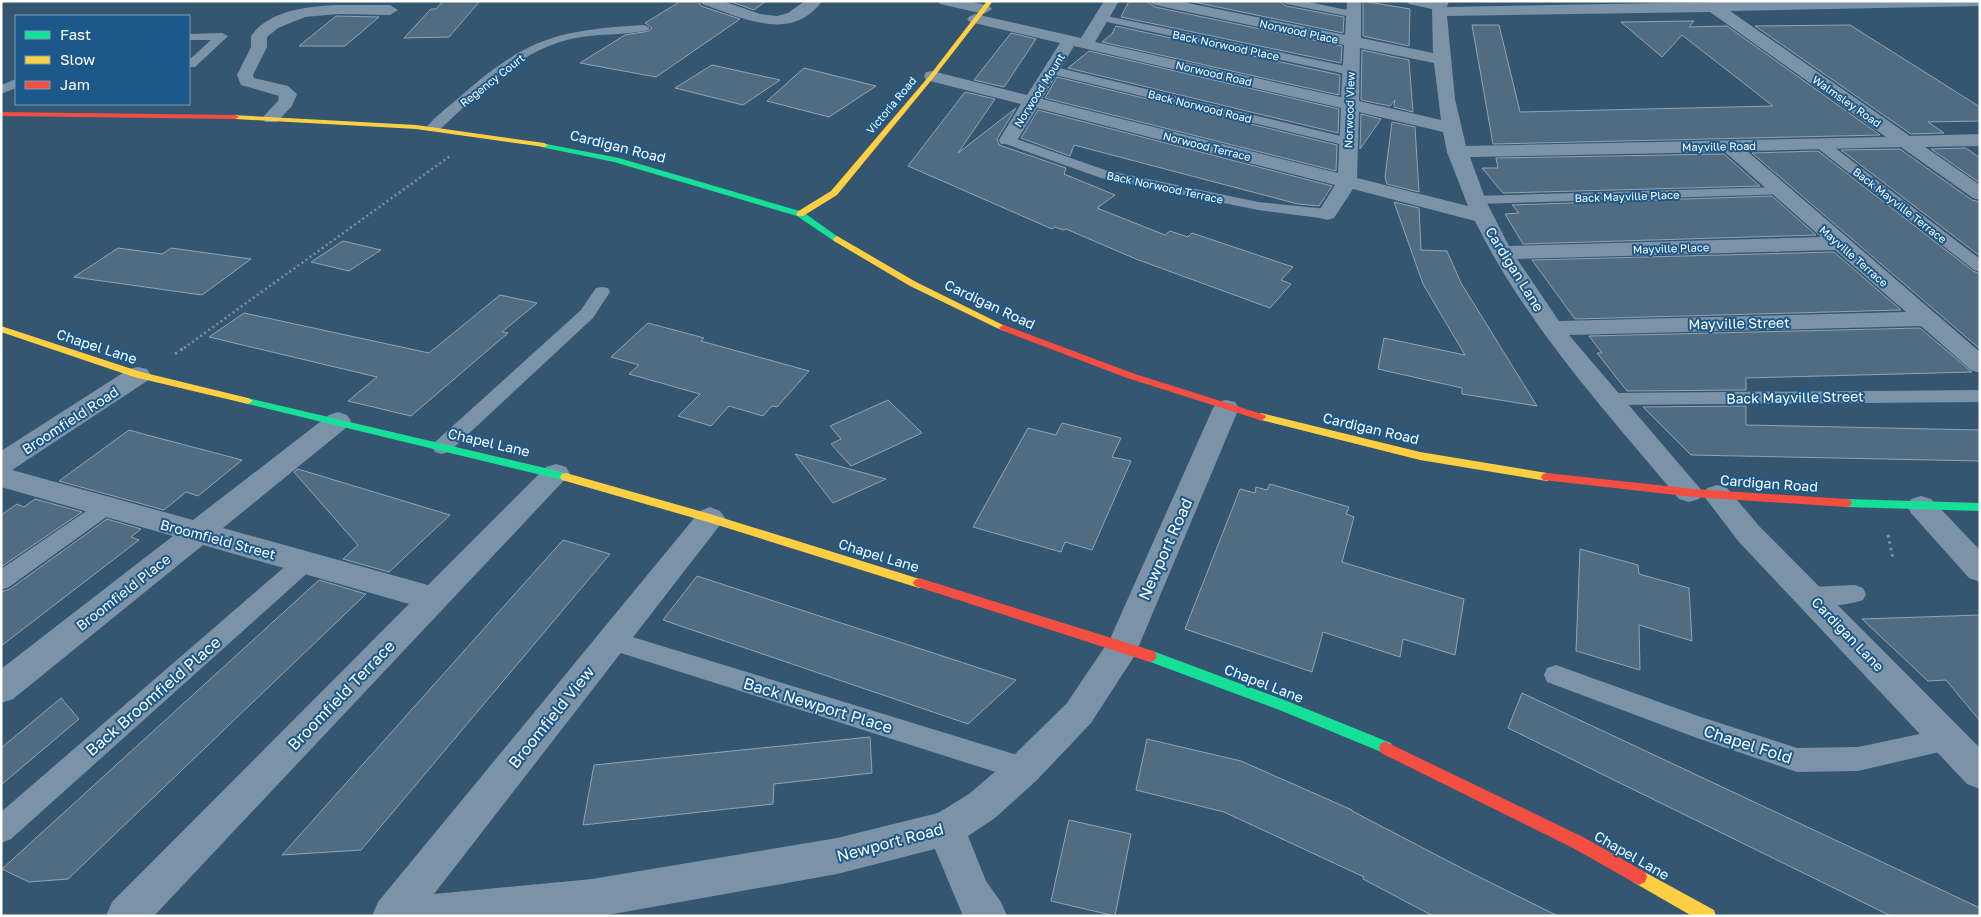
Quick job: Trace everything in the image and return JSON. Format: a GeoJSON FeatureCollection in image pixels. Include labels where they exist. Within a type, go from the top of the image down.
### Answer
{"type":"FeatureCollection","features":[{"type":"Feature","properties":{"kind":"street"},"geometry":{"type":"LineString","coordinates":[[708,1],[762,19],[783,21],[796,15],[815,1]]}},
{"type":"Feature","properties":{"kind":"street","name":"Norwood Road"},"geometry":{"type":"LineString","coordinates":[[944,1],[983,10],[1078,42],[1452,128]]}},
{"type":"Feature","properties":{"kind":"street","name":"Norwood Mount"},"geometry":{"type":"LineString","coordinates":[[1008,140],[1051,70],[1102,18],[1112,1]]}},
{"type":"Feature","properties":{"kind":"street","name":"Norwood Place"},"geometry":{"type":"LineString","coordinates":[[1155,1],[1442,60]]}},
{"type":"Feature","properties":{"kind":"street"},"geometry":{"type":"LineString","coordinates":[[1414,1],[1440,6],[1715,8],[1980,2]]}},
{"type":"Feature","properties":{"kind":"street","name":"Cardigan Lane"},"geometry":{"type":"LineString","coordinates":[[1440,6],[1442,60],[1457,152],[1479,208],[1501,253],[1552,328],[1610,399],[1703,493],[1749,534],[1811,596],[1948,738],[1980,774]]}},
{"type":"Feature","properties":{"kind":"street","name":"Norwood View"},"geometry":{"type":"LineString","coordinates":[[1347,182],[1353,8]]}},
{"type":"Feature","properties":{"kind":"street","name":"Walmsley Road"},"geometry":{"type":"LineString","coordinates":[[1715,8],[1980,194]]}},
{"type":"Feature","properties":{"kind":"street"},"geometry":{"type":"LineString","coordinates":[[271,118],[286,102],[288,94],[282,90],[247,81],[245,75],[259,47],[260,36],[266,29],[285,18],[312,11],[390,10]]}},
{"type":"Feature","properties":{"kind":"street","name":"Victoria Road"},"geometry":{"type":"LineString","coordinates":[[800,214],[834,193],[932,76],[983,10]]}},
{"type":"Feature","properties":{"kind":"street","name":"Norwood Terrace"},"geometry":{"type":"LineString","coordinates":[[932,76],[1347,182],[1479,208]]}},
{"type":"Feature","properties":{"kind":"street","name":"Cardigan Road"},"geometry":{"type":"LineString","coordinates":[[1,114],[271,118],[382,122],[481,134],[613,158],[800,214],[823,230],[927,292],[1033,341],[1226,408],[1382,448],[1520,473],[1703,493],[1921,506],[1980,507]]}},
{"type":"Feature","properties":{"kind":"street","name":"Mayville Road"},"geometry":{"type":"LineString","coordinates":[[1457,152],[1980,140]]}},
{"type":"Feature","properties":{"kind":"street","name":"Mayville Terrace"},"geometry":{"type":"LineString","coordinates":[[1729,146],[1980,365]]}},
{"type":"Feature","properties":{"kind":"street"},"geometry":{"type":"LineString","coordinates":[[1327,214],[1347,182]]}},
{"type":"Feature","properties":{"kind":"street","name":"Mayville Place"},"geometry":{"type":"LineString","coordinates":[[1501,253],[1840,243]]}},
{"type":"Feature","properties":{"kind":"street","name":"Mayville Street"},"geometry":{"type":"LineString","coordinates":[[1552,328],[1926,319]]}},
{"type":"Feature","properties":{"kind":"street","name":"Chapel Lane"},"geometry":{"type":"LineString","coordinates":[[1,329],[138,375],[556,474],[710,518],[1122,646],[1282,705],[1410,758],[1579,843],[1708,916]]}},
{"type":"Feature","properties":{"kind":"street","name":"Broomfield Road"},"geometry":{"type":"LineString","coordinates":[[1,464],[138,375]]}},
{"type":"Feature","properties":{"kind":"street","name":"Newport Road"},"geometry":{"type":"LineString","coordinates":[[412,916],[591,907],[837,856],[946,829],[982,806],[1024,769],[1079,713],[1122,646],[1226,408]]}},
{"type":"Feature","properties":{"kind":"street","name":"Broomfield Place"},"geometry":{"type":"LineString","coordinates":[[1,689],[338,421]]}},
{"type":"Feature","properties":{"kind":"street","name":"Broomfield Terrace"},"geometry":{"type":"LineString","coordinates":[[126,916],[556,474]]}},
{"type":"Feature","properties":{"kind":"street","name":"Broomfield Street"},"geometry":{"type":"LineString","coordinates":[[1,476],[105,508],[434,599]]}},
{"type":"Feature","properties":{"kind":"street"},"geometry":{"type":"LineString","coordinates":[[1921,506],[1980,570]]}},
{"type":"Feature","properties":{"kind":"street","name":"Broomfield View"},"geometry":{"type":"LineString","coordinates":[[392,916],[710,518]]}},
{"type":"Feature","properties":{"kind":"street"},"geometry":{"type":"LineString","coordinates":[[946,829],[972,894],[987,916]]}},
{"type":"Feature","properties":{"kind":"lane"},"geometry":{"type":"LineString","coordinates":[[1286,1],[1353,8]]}},
{"type":"Feature","properties":{"kind":"lane","name":"Back Norwood Place"},"geometry":{"type":"LineString","coordinates":[[1102,18],[1350,71]]}},
{"type":"Feature","properties":{"kind":"lane","name":"Regency Court"},"geometry":{"type":"LineString","coordinates":[[433,128],[530,50],[554,39],[581,33],[644,28]]}},
{"type":"Feature","properties":{"kind":"lane"},"geometry":{"type":"LineString","coordinates":[[190,37],[222,36],[192,64]]}},
{"type":"Feature","properties":{"kind":"lane","name":"Back Norwood Road"},"geometry":{"type":"LineString","coordinates":[[1051,70],[1348,142]]}},
{"type":"Feature","properties":{"kind":"lane"},"geometry":{"type":"LineString","coordinates":[[1,90],[15,83]]}},
{"type":"Feature","properties":{"kind":"lane","name":"Back Norwood Terrace"},"geometry":{"type":"LineString","coordinates":[[1008,140],[1100,174],[1258,206],[1327,214]]}},
{"type":"Feature","properties":{"kind":"lane","name":"Back Mayville Terrace"},"geometry":{"type":"LineString","coordinates":[[1821,144],[1980,266]]}},
{"type":"Feature","properties":{"kind":"lane","name":"Back Mayville Place"},"geometry":{"type":"LineString","coordinates":[[1479,208],[1780,191]]}},
{"type":"Feature","properties":{"kind":"lane"},"geometry":{"type":"LineString","coordinates":[[442,446],[587,314],[602,292]]}},
{"type":"Feature","properties":{"kind":"lane","name":"Back Mayville Street"},"geometry":{"type":"LineString","coordinates":[[1610,399],[1980,396]]}},
{"type":"Feature","properties":{"kind":"lane"},"geometry":{"type":"LineString","coordinates":[[1,581],[105,508]]}},
{"type":"Feature","properties":{"kind":"lane","name":"Back Broomfield Place"},"geometry":{"type":"LineString","coordinates":[[1,830],[304,563]]}},
{"type":"Feature","properties":{"kind":"lane"},"geometry":{"type":"LineString","coordinates":[[1811,596],[1855,594]]}},
{"type":"Feature","properties":{"kind":"lane","name":"Back Newport Place"},"geometry":{"type":"LineString","coordinates":[[612,640],[1024,769]]}},
{"type":"Feature","properties":{"kind":"lane","name":"Chapel Fold"},"geometry":{"type":"LineString","coordinates":[[1556,675],[1697,727],[1796,760],[1858,759],[1948,738]]}},
{"type":"Feature","properties":{"kind":"path"},"geometry":{"type":"LineString","coordinates":[[138,375],[166,361],[481,134]]}},
{"type":"Feature","properties":{"kind":"building"},"geometry":{"type":"Polygon","coordinates":[[[443,1],[480,1],[449,37],[404,38],[431,9],[436,9],[443,1]]]}},
{"type":"Feature","properties":{"kind":"building"},"geometry":{"type":"Polygon","coordinates":[[[681,1],[698,1],[701,6],[740,19],[656,77],[580,63],[625,35],[649,31],[652,28],[645,23],[681,1]]]}},
{"type":"Feature","properties":{"kind":"building"},"geometry":{"type":"Polygon","coordinates":[[[729,1],[766,1],[754,10],[729,1]]]}},
{"type":"Feature","properties":{"kind":"building"},"geometry":{"type":"Polygon","coordinates":[[[1129,1],[1146,1],[1155,7],[1342,46],[1341,63],[1121,17],[1129,1]]]}},
{"type":"Feature","properties":{"kind":"building"},"geometry":{"type":"Polygon","coordinates":[[[1189,1],[1279,1],[1286,6],[1344,17],[1343,33],[1189,1]]]}},
{"type":"Feature","properties":{"kind":"building"},"geometry":{"type":"Polygon","coordinates":[[[1363,1],[1410,9],[1409,46],[1363,36],[1363,1]]]}},
{"type":"Feature","properties":{"kind":"building"},"geometry":{"type":"Polygon","coordinates":[[[336,16],[379,17],[345,46],[299,46],[336,16]]]}},
{"type":"Feature","properties":{"kind":"building"},"geometry":{"type":"Polygon","coordinates":[[[1694,21],[1689,27],[1727,26],[1880,135],[1493,144],[1472,25],[1499,25],[1520,112],[1773,106],[1682,35],[1662,57],[1621,22],[1694,21]]]}},
{"type":"Feature","properties":{"kind":"building"},"geometry":{"type":"Polygon","coordinates":[[[1850,25],[1980,107],[1980,121],[1928,122],[1944,133],[1911,134],[1755,26],[1850,25]]]}},
{"type":"Feature","properties":{"kind":"building"},"geometry":{"type":"Polygon","coordinates":[[[1116,26],[1340,75],[1339,95],[1102,42],[1112,34],[1116,26]]]}},
{"type":"Feature","properties":{"kind":"building"},"geometry":{"type":"Polygon","coordinates":[[[1011,33],[1036,39],[1004,87],[974,80],[1011,33]]]}},
{"type":"Feature","properties":{"kind":"building"},"geometry":{"type":"Polygon","coordinates":[[[1362,50],[1409,60],[1413,112],[1394,107],[1395,100],[1390,106],[1361,100],[1362,50]]]}},
{"type":"Feature","properties":{"kind":"building"},"geometry":{"type":"Polygon","coordinates":[[[1089,51],[1339,109],[1338,133],[1068,68],[1089,51]]]}},
{"type":"Feature","properties":{"kind":"building"},"geometry":{"type":"Polygon","coordinates":[[[712,65],[780,80],[743,105],[675,88],[712,65]]]}},
{"type":"Feature","properties":{"kind":"building"},"geometry":{"type":"Polygon","coordinates":[[[804,68],[876,86],[829,117],[767,101],[804,68]]]}},
{"type":"Feature","properties":{"kind":"building"},"geometry":{"type":"Polygon","coordinates":[[[1057,77],[1337,145],[1336,171],[1045,98],[1057,77]]]}},
{"type":"Feature","properties":{"kind":"building"},"geometry":{"type":"Polygon","coordinates":[[[965,92],[995,99],[958,153],[1016,108],[997,139],[999,145],[1066,168],[1064,174],[1115,195],[1097,208],[1165,235],[1170,231],[1188,237],[1192,233],[1293,267],[1281,280],[1291,284],[1270,308],[1136,259],[1066,229],[1063,230],[1055,227],[1052,229],[908,166],[965,92]]]}},
{"type":"Feature","properties":{"kind":"building"},"geometry":{"type":"Polygon","coordinates":[[[1038,110],[1332,186],[1319,206],[1298,204],[1074,145],[1070,156],[1021,138],[1038,110]]]}},
{"type":"Feature","properties":{"kind":"building"},"geometry":{"type":"Polygon","coordinates":[[[1361,114],[1381,119],[1360,149],[1361,114]]]}},
{"type":"Feature","properties":{"kind":"building"},"geometry":{"type":"Polygon","coordinates":[[[1392,122],[1415,127],[1419,192],[1387,184],[1385,177],[1392,122]]]}},
{"type":"Feature","properties":{"kind":"building"},"geometry":{"type":"Polygon","coordinates":[[[1966,148],[1980,158],[1980,183],[1931,149],[1966,148]]]}},
{"type":"Feature","properties":{"kind":"building"},"geometry":{"type":"Polygon","coordinates":[[[1900,149],[1972,200],[1980,202],[1980,256],[1841,150],[1900,149]]]}},
{"type":"Feature","properties":{"kind":"building"},"geometry":{"type":"Polygon","coordinates":[[[1818,151],[1973,271],[1980,274],[1980,349],[1752,153],[1818,151]]]}},
{"type":"Feature","properties":{"kind":"building"},"geometry":{"type":"Polygon","coordinates":[[[1724,154],[1760,186],[1503,193],[1482,168],[1498,168],[1496,158],[1724,154]]]}},
{"type":"Feature","properties":{"kind":"building"},"geometry":{"type":"Polygon","coordinates":[[[1772,196],[1816,235],[1523,244],[1505,214],[1519,213],[1512,205],[1772,196]]]}},
{"type":"Feature","properties":{"kind":"building"},"geometry":{"type":"Polygon","coordinates":[[[1394,202],[1419,208],[1421,250],[1447,251],[1461,283],[1537,406],[1462,394],[1462,388],[1378,369],[1384,338],[1465,355],[1423,284],[1394,202]]]}},
{"type":"Feature","properties":{"kind":"building"},"geometry":{"type":"Polygon","coordinates":[[[343,241],[381,250],[349,271],[311,262],[343,241]]]}},
{"type":"Feature","properties":{"kind":"building"},"geometry":{"type":"Polygon","coordinates":[[[118,248],[162,254],[171,248],[251,259],[202,295],[74,277],[118,248]]]}},
{"type":"Feature","properties":{"kind":"building"},"geometry":{"type":"Polygon","coordinates":[[[1834,252],[1901,310],[1575,319],[1532,260],[1834,252]]]}},
{"type":"Feature","properties":{"kind":"building"},"geometry":{"type":"Polygon","coordinates":[[[500,295],[537,303],[502,332],[508,333],[411,416],[348,401],[377,377],[209,337],[244,313],[429,353],[500,295]]]}},
{"type":"Feature","properties":{"kind":"building"},"geometry":{"type":"Polygon","coordinates":[[[648,323],[704,338],[701,341],[809,371],[777,407],[772,406],[763,416],[729,406],[711,426],[678,416],[700,394],[629,374],[639,365],[611,357],[648,323]]]}},
{"type":"Feature","properties":{"kind":"building"},"geometry":{"type":"Polygon","coordinates":[[[1920,328],[1972,372],[1746,378],[1746,390],[1627,391],[1597,353],[1602,353],[1589,336],[1920,328]]]}},
{"type":"Feature","properties":{"kind":"building"},"geometry":{"type":"Polygon","coordinates":[[[888,400],[922,433],[851,466],[831,444],[841,439],[830,426],[888,400]]]}},
{"type":"Feature","properties":{"kind":"building"},"geometry":{"type":"Polygon","coordinates":[[[1746,406],[1746,425],[1980,430],[1980,461],[1691,455],[1643,407],[1746,406]]]}},
{"type":"Feature","properties":{"kind":"building"},"geometry":{"type":"Polygon","coordinates":[[[1062,423],[1121,438],[1112,457],[1131,461],[1092,550],[1065,542],[1061,552],[973,527],[1028,428],[1056,435],[1062,423]]]}},
{"type":"Feature","properties":{"kind":"building"},"geometry":{"type":"Polygon","coordinates":[[[129,430],[242,460],[198,496],[186,492],[164,510],[59,481],[129,430]]]}},
{"type":"Feature","properties":{"kind":"building"},"geometry":{"type":"Polygon","coordinates":[[[795,454],[886,479],[833,503],[795,454]]]}},
{"type":"Feature","properties":{"kind":"building"},"geometry":{"type":"Polygon","coordinates":[[[298,469],[450,515],[389,572],[343,559],[358,545],[294,472],[298,469]]]}},
{"type":"Feature","properties":{"kind":"building"},"geometry":{"type":"Polygon","coordinates":[[[1270,484],[1349,507],[1346,514],[1354,517],[1342,562],[1464,599],[1455,655],[1403,639],[1400,657],[1323,632],[1312,672],[1185,629],[1240,489],[1255,493],[1256,487],[1267,490],[1270,484]]]}},
{"type":"Feature","properties":{"kind":"building"},"geometry":{"type":"Polygon","coordinates":[[[35,499],[82,512],[1,567],[1,515],[17,504],[24,507],[35,499]]]}},
{"type":"Feature","properties":{"kind":"building"},"geometry":{"type":"Polygon","coordinates":[[[107,519],[141,529],[131,537],[139,540],[1,646],[1,592],[10,589],[107,519]]]}},
{"type":"Feature","properties":{"kind":"building"},"geometry":{"type":"Polygon","coordinates":[[[563,540],[610,554],[361,850],[282,855],[563,540]]]}},
{"type":"Feature","properties":{"kind":"building"},"geometry":{"type":"Polygon","coordinates":[[[1580,549],[1638,565],[1639,574],[1689,588],[1692,641],[1639,625],[1640,670],[1576,651],[1580,549]]]}},
{"type":"Feature","properties":{"kind":"building"},"geometry":{"type":"Polygon","coordinates":[[[697,576],[1016,680],[968,724],[663,620],[697,576]]]}},
{"type":"Feature","properties":{"kind":"building"},"geometry":{"type":"Polygon","coordinates":[[[319,580],[366,594],[68,879],[29,882],[2,869],[319,580]]]}},
{"type":"Feature","properties":{"kind":"building"},"geometry":{"type":"Polygon","coordinates":[[[1980,615],[1980,721],[1946,680],[1928,681],[1862,619],[1980,615]]]}},
{"type":"Feature","properties":{"kind":"building"},"geometry":{"type":"Polygon","coordinates":[[[1522,693],[1980,908],[1980,916],[1891,916],[1508,728],[1522,693]]]}},
{"type":"Feature","properties":{"kind":"building"},"geometry":{"type":"Polygon","coordinates":[[[61,698],[79,719],[1,785],[1,748],[61,698]]]}},
{"type":"Feature","properties":{"kind":"building"},"geometry":{"type":"Polygon","coordinates":[[[870,737],[872,773],[774,784],[773,804],[583,825],[594,765],[870,737]]]}},
{"type":"Feature","properties":{"kind":"building"},"geometry":{"type":"Polygon","coordinates":[[[1147,739],[1241,761],[1352,810],[1471,873],[1558,916],[1433,916],[1363,879],[1364,877],[1224,812],[1136,790],[1147,739]]]}},
{"type":"Feature","properties":{"kind":"building"},"geometry":{"type":"Polygon","coordinates":[[[1069,820],[1131,834],[1115,916],[1051,901],[1069,820]]]}},
{"type":"Feature","properties":{"kind":"traffic: fast"},"geometry":{"type":"LineString","coordinates":[[544,145],[616,160],[800,214],[837,239]]}},
{"type":"Feature","properties":{"kind":"traffic: fast"},"geometry":{"type":"LineString","coordinates":[[248,401],[566,477]]}},
{"type":"Feature","properties":{"kind":"traffic: fast"},"geometry":{"type":"LineString","coordinates":[[1846,503],[1980,507]]}},
{"type":"Feature","properties":{"kind":"traffic: fast"},"geometry":{"type":"LineString","coordinates":[[1150,656],[1282,705],[1386,748]]}},
{"type":"Feature","properties":{"kind":"traffic: slow"},"geometry":{"type":"LineString","coordinates":[[800,214],[834,193],[932,76],[990,1]]}},
{"type":"Feature","properties":{"kind":"traffic: slow"},"geometry":{"type":"LineString","coordinates":[[235,117],[416,127],[544,145]]}},
{"type":"Feature","properties":{"kind":"traffic: slow"},"geometry":{"type":"LineString","coordinates":[[837,239],[913,284],[1004,328]]}},
{"type":"Feature","properties":{"kind":"traffic: slow"},"geometry":{"type":"LineString","coordinates":[[1,329],[138,375],[248,401]]}},
{"type":"Feature","properties":{"kind":"traffic: slow"},"geometry":{"type":"LineString","coordinates":[[1261,417],[1420,456],[1547,477]]}},
{"type":"Feature","properties":{"kind":"traffic: slow"},"geometry":{"type":"LineString","coordinates":[[566,477],[710,518],[919,583]]}},
{"type":"Feature","properties":{"kind":"traffic: slow"},"geometry":{"type":"LineString","coordinates":[[1639,877],[1708,916]]}},
{"type":"Feature","properties":{"kind":"traffic: jam"},"geometry":{"type":"LineString","coordinates":[[1,114],[235,117]]}},
{"type":"Feature","properties":{"kind":"traffic: jam"},"geometry":{"type":"LineString","coordinates":[[1004,328],[1131,376],[1261,417]]}},
{"type":"Feature","properties":{"kind":"traffic: jam"},"geometry":{"type":"LineString","coordinates":[[1547,477],[1694,493],[1846,503]]}},
{"type":"Feature","properties":{"kind":"traffic: jam"},"geometry":{"type":"LineString","coordinates":[[919,583],[1150,656]]}},
{"type":"Feature","properties":{"kind":"traffic: jam"},"geometry":{"type":"LineString","coordinates":[[1386,748],[1579,843],[1639,877]]}}]}
